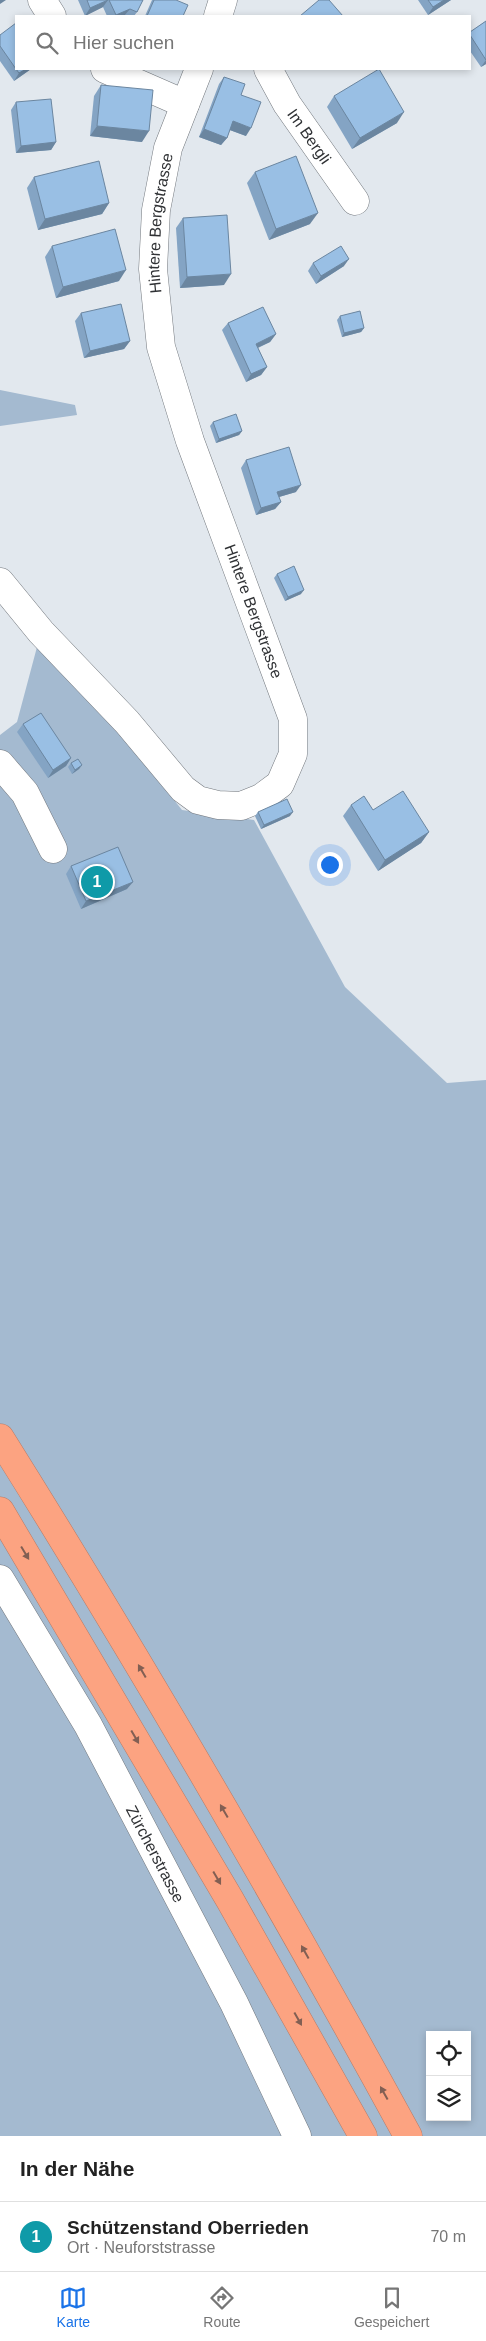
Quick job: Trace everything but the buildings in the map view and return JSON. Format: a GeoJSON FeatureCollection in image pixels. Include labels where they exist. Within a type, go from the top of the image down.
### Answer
{"type":"FeatureCollection","features":[{"type":"Feature","properties":{"kind":"highway"},"geometry":{"type":"LineString","coordinates":[[0,1438],[139,1666],[270,1891],[408,2136]]}},
{"type":"Feature","properties":{"kind":"highway"},"geometry":{"type":"LineString","coordinates":[[0,1511],[230,1900],[362,2136]]}},
{"type":"Feature","properties":{"kind":"street"},"geometry":{"type":"LineString","coordinates":[[42,0],[51,15]]}},
{"type":"Feature","properties":{"kind":"street"},"geometry":{"type":"LineString","coordinates":[[218,15],[222,0]]}},
{"type":"Feature","properties":{"kind":"street"},"geometry":{"type":"LineString","coordinates":[[106,70],[184,104]]}},
{"type":"Feature","properties":{"kind":"street","name":"Hintere Bergstrasse"},"geometry":{"type":"LineString","coordinates":[[0,582],[41,632],[127,722],[183,789],[198,800],[218,805],[241,806],[261,798],[280,784],[293,754],[293,719],[190,442],[161,347],[153,269],[156,210],[168,148],[199,70]]}},
{"type":"Feature","properties":{"kind":"street","name":"Im Bergli"},"geometry":{"type":"LineString","coordinates":[[269,70],[288,104],[355,201]]}},
{"type":"Feature","properties":{"kind":"street"},"geometry":{"type":"LineString","coordinates":[[0,764],[25,793],[53,849]]}},
{"type":"Feature","properties":{"kind":"street","name":"Zürcherstrasse"},"geometry":{"type":"LineString","coordinates":[[0,1580],[88,1725],[234,2003],[297,2136]]}},
{"type":"Feature","properties":{"kind":"shaded area"},"geometry":{"type":"Polygon","coordinates":[[[0,390],[75,405],[77,415],[0,426],[0,390]]]}},
{"type":"Feature","properties":{"kind":"shaded area"},"geometry":{"type":"Polygon","coordinates":[[[41,632],[182,810],[254,820],[345,987],[447,1083],[486,1080],[486,2136],[0,2136],[0,735],[17,722],[41,632]]]}},
{"type":"Feature","properties":{"kind":"place","name":"Schützenstand Oberrieden"},"geometry":{"type":"Point","coordinates":[97,882]}}]}
